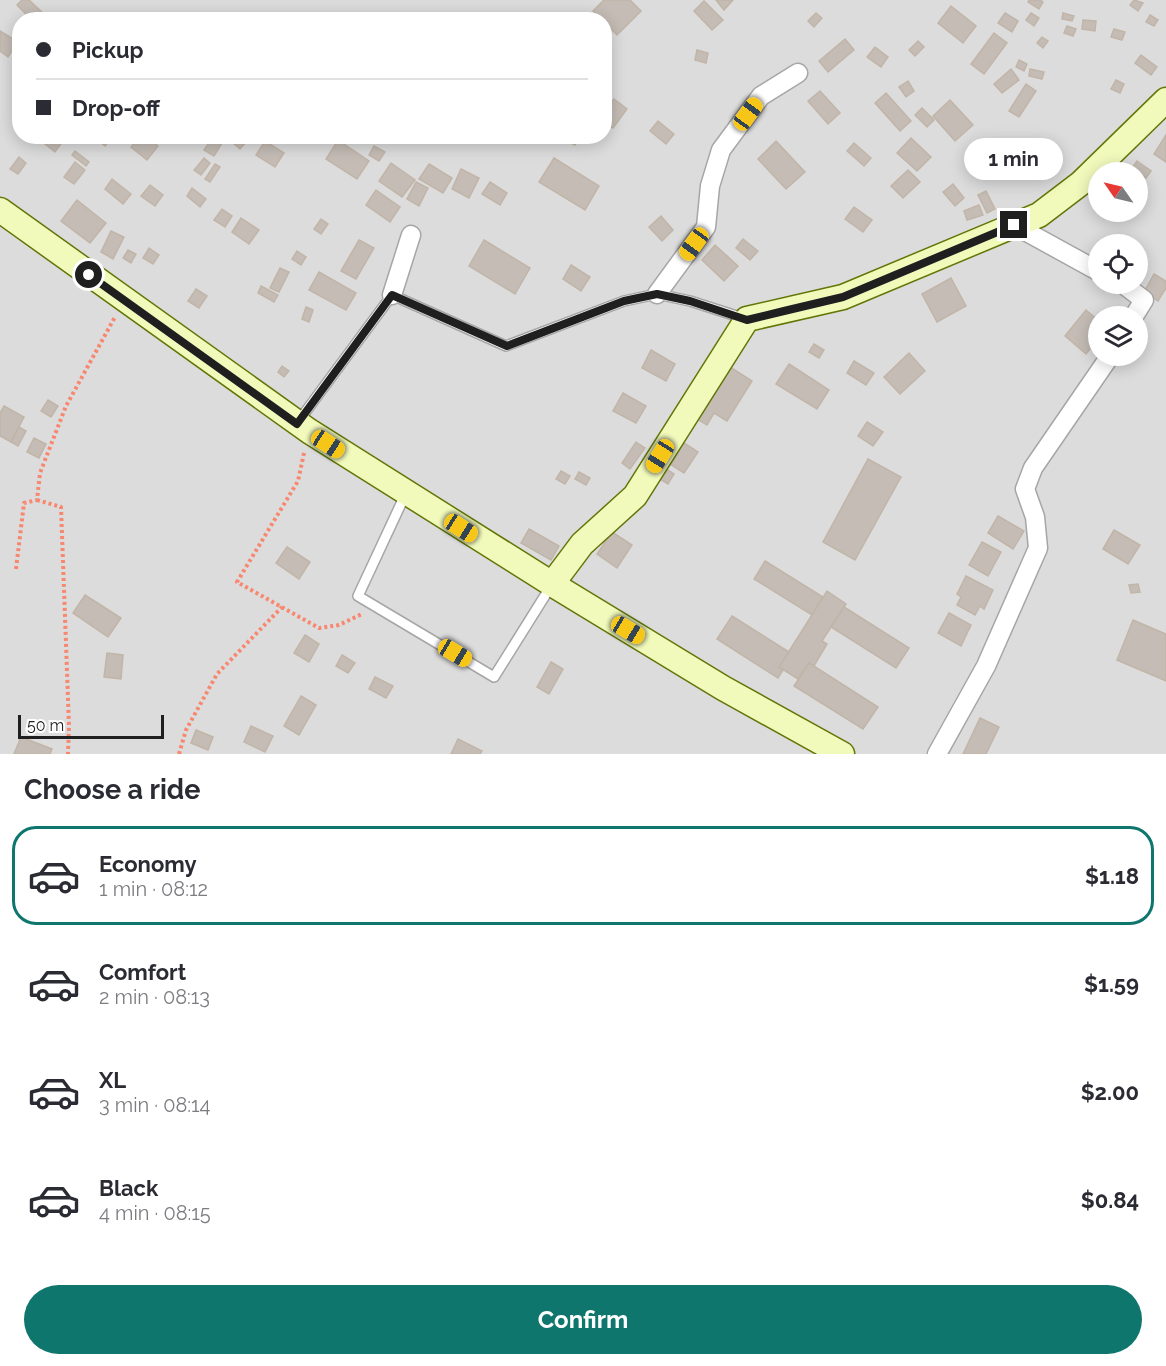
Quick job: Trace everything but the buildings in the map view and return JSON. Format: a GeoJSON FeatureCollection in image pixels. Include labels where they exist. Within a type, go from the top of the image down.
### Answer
{"type":"FeatureCollection","features":[{"type":"Feature","properties":{"kind":"street"},"geometry":{"type":"LineString","coordinates":[[657,294],[706,227],[710,186],[721,150],[761,96],[798,73]]}},
{"type":"Feature","properties":{"kind":"street"},"geometry":{"type":"LineString","coordinates":[[552,584],[582,544],[635,496],[747,320],[843,297],[1039,215],[1081,183],[1166,100]]}},
{"type":"Feature","properties":{"kind":"street"},"geometry":{"type":"LineString","coordinates":[[0,210],[303,428],[552,584],[723,687],[842,754]]}},
{"type":"Feature","properties":{"kind":"street"},"geometry":{"type":"LineString","coordinates":[[1014,225],[1088,266]]}},
{"type":"Feature","properties":{"kind":"street"},"geometry":{"type":"LineString","coordinates":[[392,295],[411,235]]}},
{"type":"Feature","properties":{"kind":"street"},"geometry":{"type":"LineString","coordinates":[[1136,294],[1144,300],[1140,306]]}},
{"type":"Feature","properties":{"kind":"street"},"geometry":{"type":"LineString","coordinates":[[938,754],[986,666],[1038,548],[1035,517],[1025,489],[1033,468],[1103,366]]}},
{"type":"Feature","properties":{"kind":"lane"},"geometry":{"type":"LineString","coordinates":[[303,428],[392,295],[507,346],[624,301],[657,294],[690,301],[747,320]]}},
{"type":"Feature","properties":{"kind":"lane"},"geometry":{"type":"LineString","coordinates":[[406,494],[358,596],[494,677],[552,584]]}},
{"type":"Feature","properties":{"kind":"path"},"geometry":{"type":"LineString","coordinates":[[37,500],[40,472],[66,406],[125,301]]}},
{"type":"Feature","properties":{"kind":"path"},"geometry":{"type":"LineString","coordinates":[[303,428],[298,481],[237,582],[319,628],[339,624],[376,607]]}},
{"type":"Feature","properties":{"kind":"path"},"geometry":{"type":"LineString","coordinates":[[16,569],[24,503],[37,500],[61,507],[68,754]]}},
{"type":"Feature","properties":{"kind":"path"},"geometry":{"type":"LineString","coordinates":[[179,754],[186,730],[217,674],[282,607]]}},
{"type":"Feature","properties":{"kind":"shaded area"},"geometry":{"type":"Polygon","coordinates":[[[0,0],[1166,0],[1166,754],[0,754],[0,0]]]}},
{"type":"Feature","properties":{"kind":"route"},"geometry":{"type":"LineString","coordinates":[[89,275],[297,424],[392,295],[507,346],[624,301],[657,294],[690,301],[747,320],[843,297],[1014,225]]}}]}
